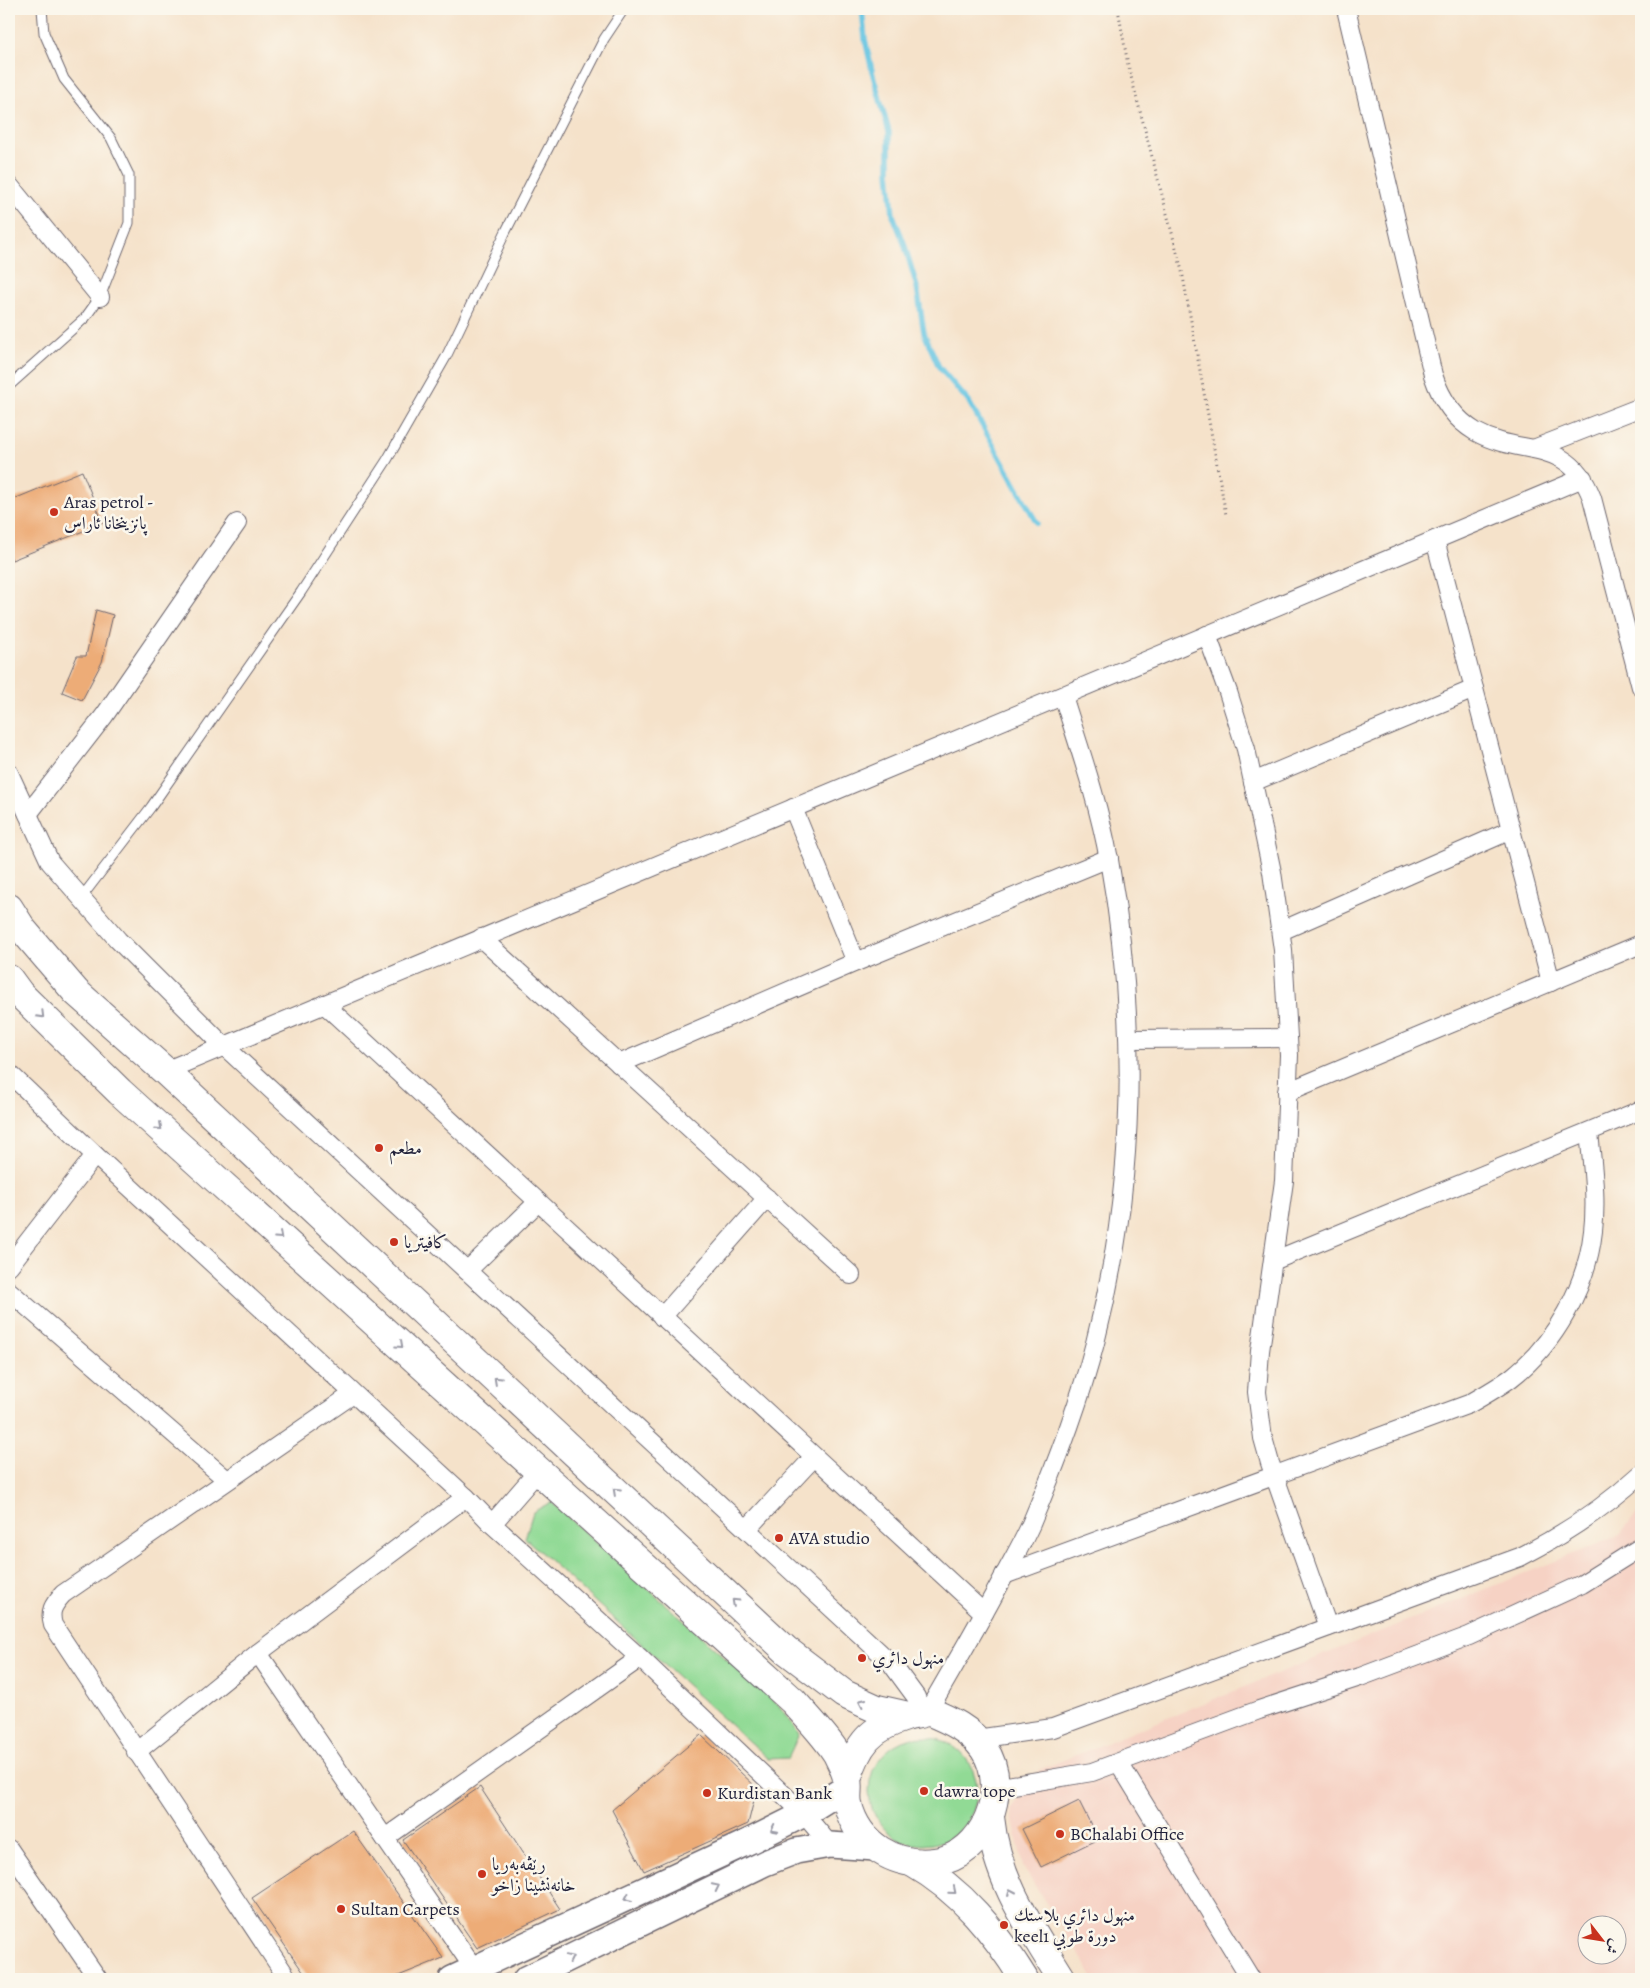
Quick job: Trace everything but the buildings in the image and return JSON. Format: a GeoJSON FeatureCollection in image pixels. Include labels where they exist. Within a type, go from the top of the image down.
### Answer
{"type":"FeatureCollection","features":[{"type":"Feature","properties":{"kind":"main road"},"geometry":{"type":"LineString","coordinates":[[9,908],[23,930],[76,992],[165,1071],[786,1650],[844,1694],[877,1709],[919,1714],[955,1722],[976,1739],[984,1749],[992,1768],[995,1788],[990,1817],[992,1842],[1018,1907],[1062,1979]]}},
{"type":"Feature","properties":{"kind":"main road"},"geometry":{"type":"LineString","coordinates":[[9,978],[20,994],[120,1092],[793,1701],[820,1731],[837,1754],[847,1783],[848,1804],[854,1821],[863,1836],[876,1848],[893,1858],[913,1863],[937,1862],[959,1853],[978,1838],[990,1817]]}},
{"type":"Feature","properties":{"kind":"main road"},"geometry":{"type":"LineString","coordinates":[[464,1974],[804,1814],[847,1783],[854,1756],[868,1738],[886,1723],[919,1714]]}},
{"type":"Feature","properties":{"kind":"main road"},"geometry":{"type":"LineString","coordinates":[[526,1979],[765,1863],[796,1850],[830,1845],[876,1848]]}},
{"type":"Feature","properties":{"kind":"main road"},"geometry":{"type":"LineString","coordinates":[[913,1863],[958,1895],[982,1919],[1003,1945],[1024,1979]]}},
{"type":"Feature","properties":{"kind":"street"},"geometry":{"type":"LineString","coordinates":[[1346,9],[1433,376],[1439,392],[1449,408],[1461,421],[1476,432],[1492,439],[1536,448],[1554,454],[1570,464],[1582,478],[1592,498],[1641,687]]}},
{"type":"Feature","properties":{"kind":"street"},"geometry":{"type":"LineString","coordinates":[[9,185],[100,297]]}},
{"type":"Feature","properties":{"kind":"street"},"geometry":{"type":"LineString","coordinates":[[1536,448],[1641,407]]}},
{"type":"Feature","properties":{"kind":"street"},"geometry":{"type":"LineString","coordinates":[[165,1071],[1582,478]]}},
{"type":"Feature","properties":{"kind":"street"},"geometry":{"type":"LineString","coordinates":[[28,814],[104,716],[237,523]]}},
{"type":"Feature","properties":{"kind":"street"},"geometry":{"type":"LineString","coordinates":[[1435,540],[1550,982]]}},
{"type":"Feature","properties":{"kind":"street"},"geometry":{"type":"LineString","coordinates":[[1207,635],[1241,733],[1253,782],[1272,872],[1284,950],[1288,1038],[1284,1181],[1260,1350],[1257,1392],[1263,1438],[1328,1627]]}},
{"type":"Feature","properties":{"kind":"street"},"geometry":{"type":"LineString","coordinates":[[1253,782],[1474,689]]}},
{"type":"Feature","properties":{"kind":"street"},"geometry":{"type":"LineString","coordinates":[[919,1714],[984,1614],[1029,1526],[1066,1436],[1095,1343],[1115,1247],[1127,1150],[1129,1039],[1123,955],[1109,858],[1089,776],[1063,696]]}},
{"type":"Feature","properties":{"kind":"street"},"geometry":{"type":"LineString","coordinates":[[9,773],[50,862],[118,940],[224,1046],[891,1663],[916,1697],[919,1714]]}},
{"type":"Feature","properties":{"kind":"street"},"geometry":{"type":"LineString","coordinates":[[793,808],[856,962]]}},
{"type":"Feature","properties":{"kind":"street"},"geometry":{"type":"LineString","coordinates":[[1281,931],[1511,830]]}},
{"type":"Feature","properties":{"kind":"street"},"geometry":{"type":"LineString","coordinates":[[619,1064],[856,962],[1109,858]]}},
{"type":"Feature","properties":{"kind":"street"},"geometry":{"type":"LineString","coordinates":[[481,938],[851,1275]]}},
{"type":"Feature","properties":{"kind":"street"},"geometry":{"type":"LineString","coordinates":[[1287,1092],[1641,944]]}},
{"type":"Feature","properties":{"kind":"street"},"geometry":{"type":"LineString","coordinates":[[324,1004],[984,1614]]}},
{"type":"Feature","properties":{"kind":"street"},"geometry":{"type":"LineString","coordinates":[[1129,1039],[1288,1038]]}},
{"type":"Feature","properties":{"kind":"street"},"geometry":{"type":"LineString","coordinates":[[9,1073],[95,1155],[466,1497],[492,1524],[640,1658],[804,1814],[830,1845]]}},
{"type":"Feature","properties":{"kind":"street"},"geometry":{"type":"LineString","coordinates":[[1272,1261],[1641,1110]]}},
{"type":"Feature","properties":{"kind":"street"},"geometry":{"type":"LineString","coordinates":[[1004,1575],[1469,1404],[1491,1392],[1512,1377],[1535,1355],[1559,1324],[1581,1280],[1593,1232],[1595,1208],[1589,1132]]}},
{"type":"Feature","properties":{"kind":"street"},"geometry":{"type":"LineString","coordinates":[[9,1266],[95,1155]]}},
{"type":"Feature","properties":{"kind":"street"},"geometry":{"type":"LineString","coordinates":[[662,1317],[767,1198]]}},
{"type":"Feature","properties":{"kind":"street"},"geometry":{"type":"LineString","coordinates":[[468,1271],[538,1202]]}},
{"type":"Feature","properties":{"kind":"street"},"geometry":{"type":"LineString","coordinates":[[9,1291],[227,1480]]}},
{"type":"Feature","properties":{"kind":"street"},"geometry":{"type":"LineString","coordinates":[[288,1979],[52,1625],[50,1615],[53,1605],[63,1594],[353,1394]]}},
{"type":"Feature","properties":{"kind":"street"},"geometry":{"type":"LineString","coordinates":[[747,1529],[814,1457]]}},
{"type":"Feature","properties":{"kind":"street"},"geometry":{"type":"LineString","coordinates":[[492,1524],[539,1470]]}},
{"type":"Feature","properties":{"kind":"street"},"geometry":{"type":"LineString","coordinates":[[976,1739],[1053,1728],[1520,1557],[1555,1539],[1589,1518],[1641,1474]]}},
{"type":"Feature","properties":{"kind":"street"},"geometry":{"type":"LineString","coordinates":[[136,1752],[258,1653],[466,1497]]}},
{"type":"Feature","properties":{"kind":"street"},"geometry":{"type":"LineString","coordinates":[[995,1788],[1092,1772],[1259,1710],[1360,1677],[1469,1636],[1582,1584],[1641,1547]]}},
{"type":"Feature","properties":{"kind":"street"},"geometry":{"type":"LineString","coordinates":[[258,1653],[385,1838],[464,1974]]}},
{"type":"Feature","properties":{"kind":"street"},"geometry":{"type":"LineString","coordinates":[[385,1838],[640,1658]]}},
{"type":"Feature","properties":{"kind":"street"},"geometry":{"type":"LineString","coordinates":[[1119,1763],[1251,1979]]}},
{"type":"Feature","properties":{"kind":"street"},"geometry":{"type":"LineString","coordinates":[[9,1849],[98,1979]]}},
{"type":"Feature","properties":{"kind":"lane"},"geometry":{"type":"LineString","coordinates":[[9,386],[86,318],[100,297],[129,223],[130,174],[111,138],[64,79],[44,33],[42,9]]}},
{"type":"Feature","properties":{"kind":"lane"},"geometry":{"type":"LineString","coordinates":[[81,898],[151,807],[301,592],[387,460],[446,357],[505,233],[604,39],[624,9]]}},
{"type":"Feature","properties":{"kind":"path"},"geometry":{"type":"LineString","coordinates":[[1118,9],[1128,65],[1182,270],[1226,516]]}},
{"type":"Feature","properties":{"kind":"shaded area"},"geometry":{"type":"Polygon","coordinates":[[[1641,1508],[1641,1979],[1095,1979],[1023,1867],[1011,1810],[1039,1770],[1620,1535],[1641,1508]]]}},
{"type":"Feature","properties":{"kind":"green space"},"geometry":{"type":"Polygon","coordinates":[[[551,1502],[780,1707],[799,1734],[788,1758],[768,1759],[525,1538],[533,1512],[551,1502]]]}},
{"type":"Feature","properties":{"kind":"green space"},"geometry":{"type":"Polygon","coordinates":[[[923,1737],[944,1741],[961,1753],[973,1770],[977,1791],[973,1812],[961,1829],[944,1841],[923,1845],[902,1841],[885,1829],[873,1812],[869,1791],[873,1770],[885,1753],[902,1741],[923,1737]]]}},
{"type":"Feature","properties":{"kind":"waterway"},"geometry":{"type":"LineString","coordinates":[[862,9],[865,39],[889,132],[889,172],[893,215],[904,243],[917,287],[924,333],[939,367],[969,402],[1037,523]]}},
{"type":"Feature","properties":{"kind":"place","name":"Aras petrol - پانزینخانا ئاراس"},"geometry":{"type":"Point","coordinates":[54,512]}},
{"type":"Feature","properties":{"kind":"place","name":"مطعم"},"geometry":{"type":"Point","coordinates":[379,1148]}},
{"type":"Feature","properties":{"kind":"place","name":"كافيتريا"},"geometry":{"type":"Point","coordinates":[394,1242]}},
{"type":"Feature","properties":{"kind":"place","name":"AVA studio"},"geometry":{"type":"Point","coordinates":[779,1538]}},
{"type":"Feature","properties":{"kind":"place","name":"منهول دائري"},"geometry":{"type":"Point","coordinates":[862,1658]}},
{"type":"Feature","properties":{"kind":"place","name":"dawra tope"},"geometry":{"type":"Point","coordinates":[924,1791]}},
{"type":"Feature","properties":{"kind":"place","name":"Kurdistan Bank"},"geometry":{"type":"Point","coordinates":[707,1793]}},
{"type":"Feature","properties":{"kind":"place","name":"BChalabi Office"},"geometry":{"type":"Point","coordinates":[1060,1834]}},
{"type":"Feature","properties":{"kind":"place","name":"رێڤه‌به‌ريا خانه‌نشينا زاخو"},"geometry":{"type":"Point","coordinates":[482,1874]}},
{"type":"Feature","properties":{"kind":"place","name":"Sultan Carpets"},"geometry":{"type":"Point","coordinates":[341,1909]}},
{"type":"Feature","properties":{"kind":"place","name":"منهول دائري بلاستك keel1 دورة طوبي"},"geometry":{"type":"Point","coordinates":[1004,1925]}}]}
